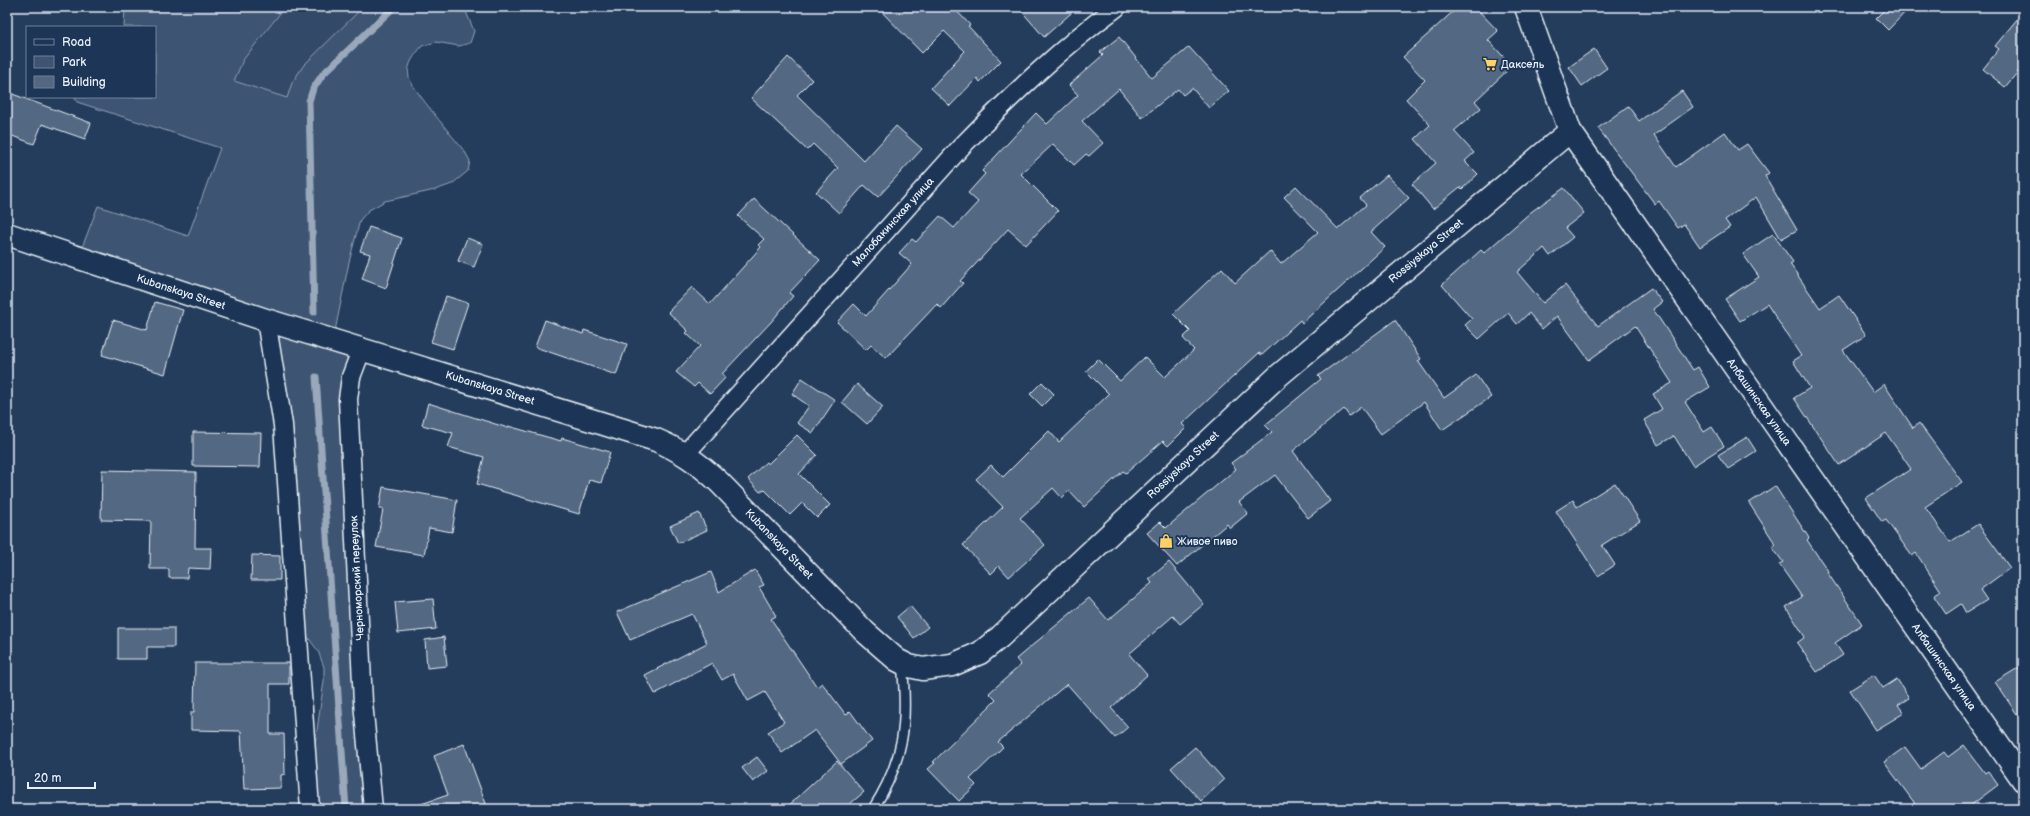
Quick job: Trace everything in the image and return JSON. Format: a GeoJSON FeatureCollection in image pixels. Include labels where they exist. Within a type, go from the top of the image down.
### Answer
{"type":"FeatureCollection","features":[{"type":"Feature","properties":{"kind":"street","name":"Малобакинская улица"},"geometry":{"type":"LineString","coordinates":[[685,454],[962,146],[1010,97],[1092,26],[1117,7]]}},
{"type":"Feature","properties":{"kind":"street","name":"Албашинская улица"},"geometry":{"type":"LineString","coordinates":[[1526,7],[1570,130],[2023,780]]}},
{"type":"Feature","properties":{"kind":"street","name":"Rossiyskaya Street"},"geometry":{"type":"LineString","coordinates":[[902,663],[923,669],[952,665],[980,653],[1000,638],[1277,377],[1570,130]]}},
{"type":"Feature","properties":{"kind":"street","name":"Kubanskaya Street"},"geometry":{"type":"LineString","coordinates":[[7,234],[266,320],[362,348],[656,440],[685,454],[697,462],[720,482],[865,632],[902,663]]}},
{"type":"Feature","properties":{"kind":"street"},"geometry":{"type":"LineString","coordinates":[[266,320],[283,425],[310,809]]}},
{"type":"Feature","properties":{"kind":"street","name":"Черноморский переулок"},"geometry":{"type":"LineString","coordinates":[[362,348],[351,377],[348,399],[363,702],[373,809]]}},
{"type":"Feature","properties":{"kind":"lane"},"geometry":{"type":"LineString","coordinates":[[873,809],[891,776],[900,752],[905,724],[906,697],[902,663]]}},
{"type":"Feature","properties":{"kind":"shaded area"},"geometry":{"type":"Polygon","coordinates":[[[285,7],[363,7],[303,66],[292,83],[288,98],[234,81],[243,60],[285,7]]]}},
{"type":"Feature","properties":{"kind":"green space"},"geometry":{"type":"Polygon","coordinates":[[[125,7],[285,7],[243,60],[234,81],[287,98],[292,83],[303,66],[363,7],[464,7],[474,31],[470,43],[459,46],[436,42],[422,46],[412,60],[408,72],[417,92],[465,152],[470,161],[468,171],[452,184],[435,190],[385,201],[369,210],[360,220],[349,262],[335,331],[81,250],[98,206],[188,236],[220,148],[77,102],[75,98],[156,98],[156,26],[124,26],[125,7]]]}},
{"type":"Feature","properties":{"kind":"green space"},"geometry":{"type":"Polygon","coordinates":[[[281,336],[348,357],[340,389],[354,703],[364,809],[318,809],[314,751],[324,681],[324,667],[318,651],[304,632],[277,342],[281,336]]]}},
{"type":"Feature","properties":{"kind":"building"},"geometry":{"type":"Polygon","coordinates":[[[877,7],[953,7],[970,25],[968,26],[1001,61],[980,82],[977,78],[950,106],[931,88],[965,51],[944,31],[922,53],[877,7]]]}},
{"type":"Feature","properties":{"kind":"building"},"geometry":{"type":"Polygon","coordinates":[[[1018,7],[1078,7],[1044,37],[1018,7]]]}},
{"type":"Feature","properties":{"kind":"building"},"geometry":{"type":"Polygon","coordinates":[[[1458,7],[1475,7],[1498,31],[1488,40],[1512,66],[1475,101],[1481,108],[1454,131],[1474,153],[1465,161],[1478,174],[1462,189],[1460,187],[1433,209],[1412,184],[1436,163],[1415,139],[1430,125],[1406,99],[1425,80],[1403,57],[1458,7]]]}},
{"type":"Feature","properties":{"kind":"building"},"geometry":{"type":"Polygon","coordinates":[[[1887,7],[1910,7],[1888,30],[1876,18],[1887,7]]]}},
{"type":"Feature","properties":{"kind":"building"},"geometry":{"type":"Polygon","coordinates":[[[2023,12],[2023,66],[2005,87],[1983,69],[1999,49],[1995,46],[2023,12]]]}},
{"type":"Feature","properties":{"kind":"building"},"geometry":{"type":"Polygon","coordinates":[[[1119,37],[1152,78],[1189,47],[1229,91],[1209,108],[1192,88],[1183,95],[1178,89],[1142,118],[1119,89],[1082,121],[1103,143],[1089,156],[1086,154],[1074,165],[1053,144],[1021,174],[1058,211],[1026,245],[1008,229],[960,281],[963,283],[941,308],[937,304],[886,358],[871,345],[866,350],[837,322],[854,304],[866,316],[912,264],[899,253],[912,239],[916,242],[940,216],[954,228],[978,202],[968,193],[985,174],[982,171],[1036,113],[1047,124],[1078,95],[1069,85],[1103,55],[1100,52],[1119,37]]]}},
{"type":"Feature","properties":{"kind":"building"},"geometry":{"type":"Polygon","coordinates":[[[1594,49],[1607,68],[1582,86],[1569,67],[1594,49]]]}},
{"type":"Feature","properties":{"kind":"building"},"geometry":{"type":"Polygon","coordinates":[[[788,57],[812,80],[797,95],[864,161],[896,126],[922,149],[878,197],[864,185],[839,213],[816,192],[838,168],[813,144],[807,150],[751,98],[788,57]]]}},
{"type":"Feature","properties":{"kind":"building"},"geometry":{"type":"Polygon","coordinates":[[[1682,91],[1693,107],[1654,135],[1676,167],[1725,132],[1738,150],[1747,144],[1769,173],[1765,176],[1797,230],[1781,239],[1756,197],[1725,220],[1730,227],[1700,247],[1684,224],[1678,228],[1659,201],[1655,204],[1598,128],[1628,106],[1639,121],[1682,91]]]}},
{"type":"Feature","properties":{"kind":"building"},"geometry":{"type":"Polygon","coordinates":[[[7,92],[91,123],[85,139],[42,124],[34,144],[7,134],[7,92]]]}},
{"type":"Feature","properties":{"kind":"building"},"geometry":{"type":"Polygon","coordinates":[[[1387,175],[1409,198],[1371,232],[1385,247],[1302,323],[1300,320],[1262,355],[1259,353],[1182,424],[1186,428],[1168,446],[1163,441],[1126,473],[1123,471],[1084,507],[1069,491],[1062,498],[1053,488],[1020,518],[1045,545],[1009,577],[999,566],[991,574],[963,545],[1003,507],[976,479],[991,465],[1003,477],[1049,431],[1059,442],[1109,394],[1086,371],[1098,359],[1120,381],[1145,357],[1165,377],[1194,350],[1183,338],[1190,331],[1173,314],[1222,268],[1235,283],[1270,251],[1281,264],[1318,232],[1284,197],[1296,186],[1338,229],[1366,205],[1360,198],[1387,175]]]}},
{"type":"Feature","properties":{"kind":"building"},"geometry":{"type":"Polygon","coordinates":[[[1564,188],[1584,213],[1565,228],[1573,237],[1550,256],[1544,248],[1517,272],[1543,303],[1565,285],[1598,326],[1651,288],[1662,302],[1653,309],[1693,370],[1698,367],[1710,387],[1685,402],[1704,432],[1712,427],[1724,446],[1693,466],[1674,436],[1658,445],[1644,420],[1662,409],[1653,394],[1672,383],[1635,326],[1589,360],[1557,316],[1542,329],[1529,313],[1517,324],[1508,313],[1479,339],[1465,325],[1472,319],[1442,285],[1481,250],[1484,253],[1531,212],[1564,188]]]}},
{"type":"Feature","properties":{"kind":"building"},"geometry":{"type":"Polygon","coordinates":[[[754,199],[820,260],[789,293],[793,296],[771,322],[722,374],[726,377],[710,394],[698,383],[694,387],[676,372],[700,346],[686,333],[688,331],[668,312],[692,287],[710,304],[761,247],[758,245],[764,239],[738,216],[754,199]]]}},
{"type":"Feature","properties":{"kind":"building"},"geometry":{"type":"Polygon","coordinates":[[[369,227],[402,238],[386,288],[362,279],[370,254],[360,251],[369,227]]]}},
{"type":"Feature","properties":{"kind":"building"},"geometry":{"type":"Polygon","coordinates":[[[1773,234],[1793,262],[1790,264],[1820,308],[1839,295],[1866,335],[1843,350],[1873,392],[1884,384],[1913,428],[1919,423],[1962,482],[1925,507],[1950,542],[1978,524],[2010,568],[1980,590],[1987,600],[1966,613],[1961,604],[1946,614],[1934,596],[1941,591],[1916,553],[1912,556],[1886,520],[1882,522],[1866,498],[1911,469],[1886,433],[1839,465],[1794,398],[1810,388],[1793,361],[1801,356],[1767,304],[1740,321],[1725,299],[1759,277],[1743,254],[1773,234]]]}},
{"type":"Feature","properties":{"kind":"building"},"geometry":{"type":"Polygon","coordinates":[[[467,238],[483,244],[474,267],[458,261],[467,238]]]}},
{"type":"Feature","properties":{"kind":"building"},"geometry":{"type":"Polygon","coordinates":[[[446,296],[468,303],[453,349],[431,342],[446,296]]]}},
{"type":"Feature","properties":{"kind":"building"},"geometry":{"type":"Polygon","coordinates":[[[155,302],[183,310],[165,374],[102,355],[113,320],[147,330],[155,302]]]}},
{"type":"Feature","properties":{"kind":"building"},"geometry":{"type":"Polygon","coordinates":[[[545,320],[583,334],[584,330],[627,344],[616,375],[535,347],[545,320]]]}},
{"type":"Feature","properties":{"kind":"building"},"geometry":{"type":"Polygon","coordinates":[[[1395,320],[1421,359],[1418,361],[1444,398],[1476,375],[1491,397],[1442,430],[1424,402],[1381,434],[1361,407],[1349,416],[1344,409],[1293,451],[1330,501],[1308,518],[1275,475],[1239,502],[1248,513],[1230,528],[1227,524],[1177,566],[1147,533],[1160,522],[1166,528],[1236,469],[1231,463],[1272,432],[1265,425],[1321,379],[1318,376],[1395,320]]]}},
{"type":"Feature","properties":{"kind":"building"},"geometry":{"type":"Polygon","coordinates":[[[802,378],[835,400],[813,433],[797,423],[809,406],[792,394],[802,378]]]}},
{"type":"Feature","properties":{"kind":"building"},"geometry":{"type":"Polygon","coordinates":[[[1042,382],[1054,394],[1042,406],[1030,394],[1042,382]]]}},
{"type":"Feature","properties":{"kind":"building"},"geometry":{"type":"Polygon","coordinates":[[[857,384],[883,407],[867,424],[842,402],[857,384]]]}},
{"type":"Feature","properties":{"kind":"building"},"geometry":{"type":"Polygon","coordinates":[[[428,403],[508,428],[508,426],[561,441],[562,438],[610,452],[601,483],[589,480],[579,514],[477,484],[484,457],[448,447],[453,433],[422,425],[428,403]]]}},
{"type":"Feature","properties":{"kind":"building"},"geometry":{"type":"Polygon","coordinates":[[[193,432],[261,433],[260,467],[193,466],[193,432]]]}},
{"type":"Feature","properties":{"kind":"building"},"geometry":{"type":"Polygon","coordinates":[[[797,435],[817,455],[799,474],[830,505],[817,518],[802,503],[790,515],[764,489],[760,492],[748,479],[766,462],[768,464],[797,435]]]}},
{"type":"Feature","properties":{"kind":"building"},"geometry":{"type":"Polygon","coordinates":[[[1747,437],[1756,451],[1728,469],[1718,455],[1747,437]]]}},
{"type":"Feature","properties":{"kind":"building"},"geometry":{"type":"Polygon","coordinates":[[[102,470],[196,472],[195,548],[211,548],[210,569],[188,568],[187,578],[169,578],[169,569],[150,569],[151,521],[101,520],[102,470]]]}},
{"type":"Feature","properties":{"kind":"building"},"geometry":{"type":"Polygon","coordinates":[[[1615,483],[1640,521],[1602,545],[1615,565],[1598,576],[1556,511],[1573,500],[1577,507],[1615,483]]]}},
{"type":"Feature","properties":{"kind":"building"},"geometry":{"type":"Polygon","coordinates":[[[1775,486],[1809,538],[1807,540],[1828,571],[1827,572],[1862,624],[1835,643],[1843,655],[1817,672],[1797,643],[1805,637],[1786,607],[1802,597],[1779,564],[1783,562],[1772,547],[1776,545],[1749,503],[1775,486]]]}},
{"type":"Feature","properties":{"kind":"building"},"geometry":{"type":"Polygon","coordinates":[[[383,487],[457,500],[452,532],[429,528],[424,555],[376,547],[383,509],[379,509],[383,487]]]}},
{"type":"Feature","properties":{"kind":"building"},"geometry":{"type":"Polygon","coordinates":[[[699,513],[707,530],[678,543],[670,526],[699,513]]]}},
{"type":"Feature","properties":{"kind":"building"},"geometry":{"type":"Polygon","coordinates":[[[252,555],[280,556],[280,580],[251,580],[252,555]]]}},
{"type":"Feature","properties":{"kind":"building"},"geometry":{"type":"Polygon","coordinates":[[[1169,562],[1204,604],[1180,624],[1173,616],[1129,654],[1147,675],[1111,708],[1128,727],[1115,738],[1067,684],[998,742],[1003,747],[970,779],[976,785],[959,801],[928,769],[935,763],[933,762],[996,700],[989,693],[1021,665],[1016,659],[1089,598],[1108,620],[1152,583],[1149,579],[1169,562]]]}},
{"type":"Feature","properties":{"kind":"building"},"geometry":{"type":"Polygon","coordinates":[[[755,570],[764,585],[759,587],[776,616],[771,619],[817,687],[822,683],[846,715],[850,711],[872,741],[841,764],[815,730],[782,753],[768,732],[784,722],[765,692],[748,701],[733,674],[722,680],[712,663],[655,694],[645,675],[707,643],[692,614],[630,640],[617,612],[711,572],[719,592],[755,570]]]}},
{"type":"Feature","properties":{"kind":"building"},"geometry":{"type":"Polygon","coordinates":[[[433,599],[436,629],[398,633],[395,602],[433,599]]]}},
{"type":"Feature","properties":{"kind":"building"},"geometry":{"type":"Polygon","coordinates":[[[910,606],[928,627],[914,638],[897,617],[910,606]]]}},
{"type":"Feature","properties":{"kind":"building"},"geometry":{"type":"Polygon","coordinates":[[[118,628],[174,628],[174,647],[147,647],[147,659],[118,659],[118,628]]]}},
{"type":"Feature","properties":{"kind":"building"},"geometry":{"type":"Polygon","coordinates":[[[444,637],[447,666],[427,668],[425,640],[444,637]]]}},
{"type":"Feature","properties":{"kind":"building"},"geometry":{"type":"Polygon","coordinates":[[[195,663],[289,663],[289,684],[270,684],[270,734],[284,734],[285,774],[281,775],[281,788],[244,789],[241,731],[191,730],[191,712],[194,712],[195,663]]]}},
{"type":"Feature","properties":{"kind":"building"},"geometry":{"type":"Polygon","coordinates":[[[2023,665],[2023,723],[1995,682],[2023,665]]]}},
{"type":"Feature","properties":{"kind":"building"},"geometry":{"type":"Polygon","coordinates":[[[1874,675],[1883,688],[1897,679],[1909,698],[1898,705],[1904,713],[1876,730],[1850,690],[1874,675]]]}},
{"type":"Feature","properties":{"kind":"building"},"geometry":{"type":"Polygon","coordinates":[[[464,744],[488,809],[416,809],[415,806],[448,795],[434,756],[464,744]]]}},
{"type":"Feature","properties":{"kind":"building"},"geometry":{"type":"Polygon","coordinates":[[[1964,745],[1985,773],[1988,771],[1998,785],[1966,809],[1919,809],[1884,762],[1905,747],[1921,769],[1944,752],[1948,757],[1964,745]]]}},
{"type":"Feature","properties":{"kind":"building"},"geometry":{"type":"Polygon","coordinates":[[[1195,747],[1224,780],[1201,801],[1171,768],[1195,747]]]}},
{"type":"Feature","properties":{"kind":"building"},"geometry":{"type":"Polygon","coordinates":[[[757,757],[768,771],[753,782],[742,768],[757,757]]]}},
{"type":"Feature","properties":{"kind":"building"},"geometry":{"type":"Polygon","coordinates":[[[837,761],[864,792],[844,809],[785,809],[837,761]]]}},
{"type":"Feature","properties":{"kind":"waterway"},"geometry":{"type":"LineString","coordinates":[[314,312],[309,101],[313,89],[323,74],[394,7]]}},
{"type":"Feature","properties":{"kind":"waterway"},"geometry":{"type":"LineString","coordinates":[[316,377],[346,809]]}},
{"type":"Feature","properties":{"kind":"place","name":"Даксель"},"geometry":{"type":"Point","coordinates":[1490,64]}},
{"type":"Feature","properties":{"kind":"place","name":"Живое пиво"},"geometry":{"type":"Point","coordinates":[1166,541]}}]}
